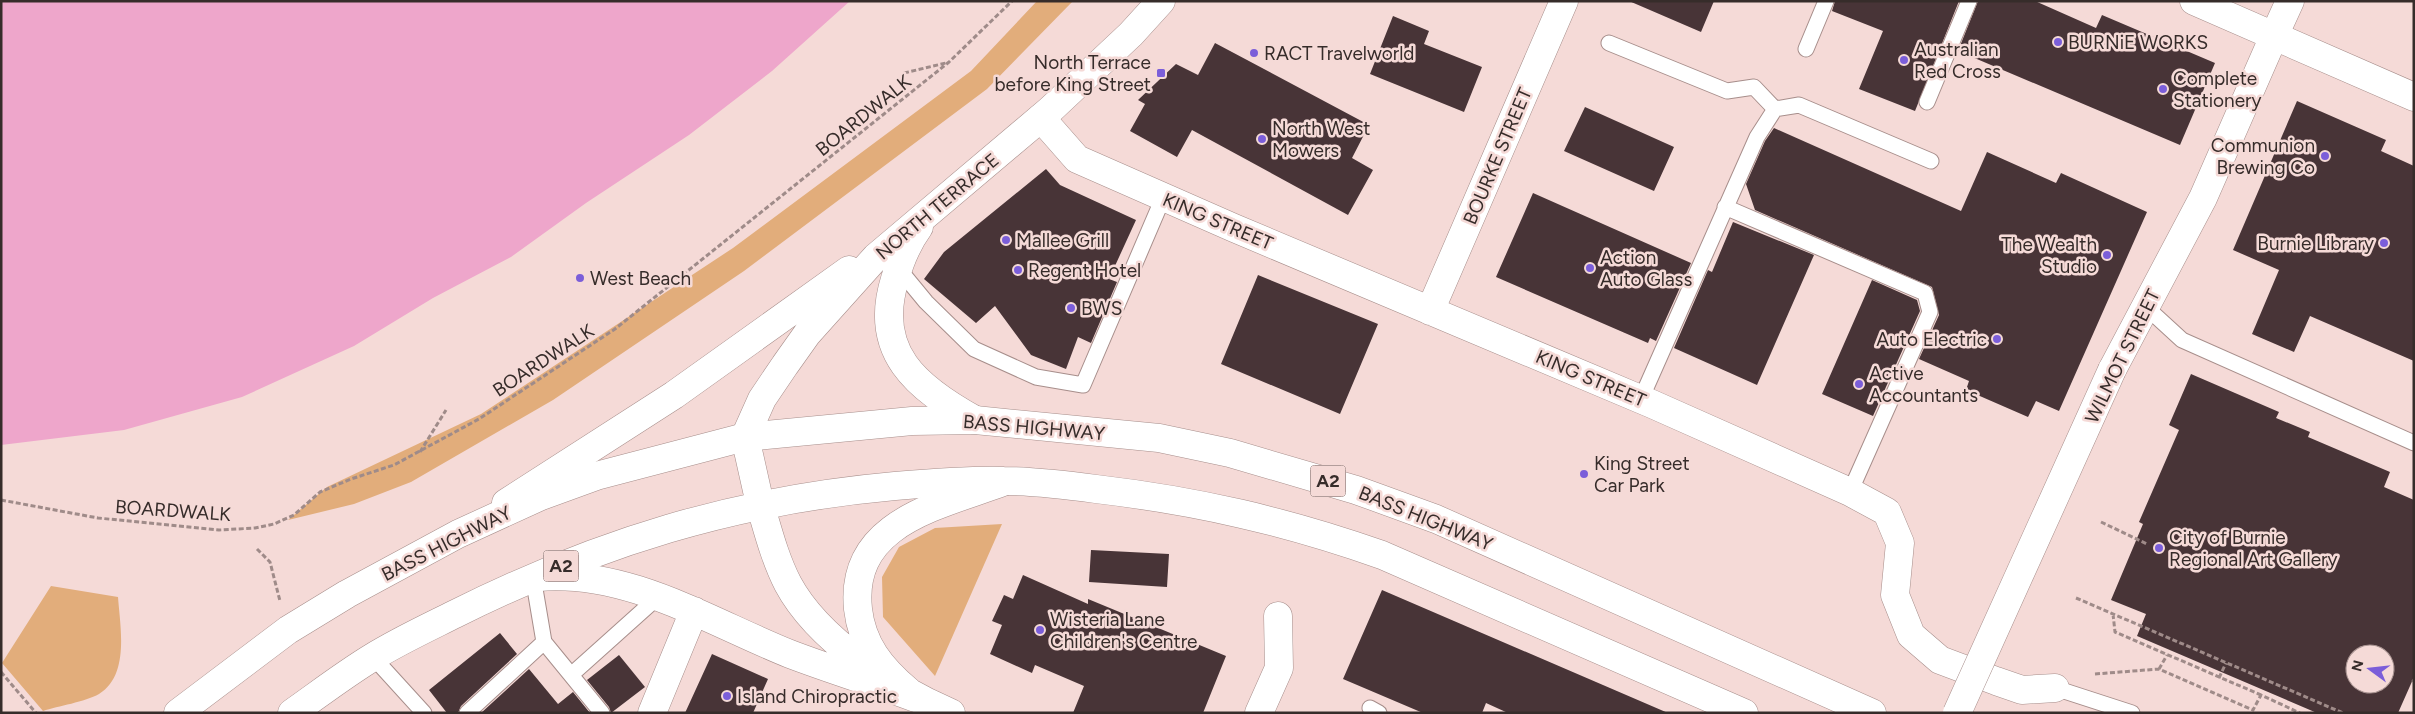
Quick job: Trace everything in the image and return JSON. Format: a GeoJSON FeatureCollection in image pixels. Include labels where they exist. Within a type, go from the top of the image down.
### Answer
{"type":"FeatureCollection","features":[{"type":"Feature","properties":{"kind":"main road","name":"NORTH TERRACE"},"geometry":{"type":"LineString","coordinates":[[745,437],[762,399],[807,334],[860,274],[906,230],[1041,118],[1131,34],[1161,1]]}},
{"type":"Feature","properties":{"kind":"main road","name":"BOURKE STREET"},"geometry":{"type":"LineString","coordinates":[[1430,311],[1564,1]]}},
{"type":"Feature","properties":{"kind":"main road"},"geometry":{"type":"LineString","coordinates":[[2194,1],[2414,97]]}},
{"type":"Feature","properties":{"kind":"main road","name":"WILMOT STREET"},"geometry":{"type":"LineString","coordinates":[[1957,713],[2112,370],[2203,198],[2290,1]]}},
{"type":"Feature","properties":{"kind":"main road","name":"KING STREET"},"geometry":{"type":"LineString","coordinates":[[1041,118],[1077,159],[1163,198],[1640,399],[1850,492],[1887,512],[1900,543],[1894,595],[1912,635],[1940,660],[1996,682],[2022,690],[2055,688]]}},
{"type":"Feature","properties":{"kind":"main road"},"geometry":{"type":"LineString","coordinates":[[932,210],[907,246],[898,268],[892,286],[889,313],[890,332],[896,352],[907,370],[928,390],[948,405],[975,420]]}},
{"type":"Feature","properties":{"kind":"main road"},"geometry":{"type":"LineString","coordinates":[[458,534],[674,395],[906,230]]}},
{"type":"Feature","properties":{"kind":"main road","name":"BASS HIGHWAY"},"geometry":{"type":"LineString","coordinates":[[178,713],[288,630],[347,594],[458,534],[541,496],[596,476],[745,437],[885,423],[975,420],[1159,438],[1230,453],[1356,490],[1436,519],[1872,713]]}},
{"type":"Feature","properties":{"kind":"main road"},"geometry":{"type":"LineString","coordinates":[[745,437],[760,504],[778,562],[788,583],[816,623],[913,706]]}},
{"type":"Feature","properties":{"kind":"main road","name":"A2"},"geometry":{"type":"LineString","coordinates":[[292,713],[373,657],[442,620],[533,577],[650,533],[760,504],[848,490],[963,480],[1008,480],[1161,496],[1254,515],[1322,534],[1391,559],[1744,713]]}},
{"type":"Feature","properties":{"kind":"main road"},"geometry":{"type":"LineString","coordinates":[[913,706],[882,667],[866,642],[859,618],[857,596],[858,580],[863,563],[877,542],[896,525],[914,516],[1008,480]]}},
{"type":"Feature","properties":{"kind":"main road"},"geometry":{"type":"LineString","coordinates":[[533,577],[564,574],[589,577],[658,597],[913,706],[951,713]]}},
{"type":"Feature","properties":{"kind":"main road"},"geometry":{"type":"LineString","coordinates":[[652,713],[694,611]]}},
{"type":"Feature","properties":{"kind":"main road"},"geometry":{"type":"LineString","coordinates":[[1259,713],[1279,668],[1278,616]]}},
{"type":"Feature","properties":{"kind":"main road"},"geometry":{"type":"LineString","coordinates":[[791,654],[816,623]]}},
{"type":"Feature","properties":{"kind":"lane"},"geometry":{"type":"LineString","coordinates":[[1806,49],[1826,1]]}},
{"type":"Feature","properties":{"kind":"lane"},"geometry":{"type":"LineString","coordinates":[[1927,102],[1969,1]]}},
{"type":"Feature","properties":{"kind":"lane"},"geometry":{"type":"LineString","coordinates":[[1609,43],[1727,91],[1754,87],[1775,109]]}},
{"type":"Feature","properties":{"kind":"lane"},"geometry":{"type":"LineString","coordinates":[[1640,399],[1757,137],[1775,109],[1799,105],[1931,161]]}},
{"type":"Feature","properties":{"kind":"lane"},"geometry":{"type":"LineString","coordinates":[[898,268],[926,302],[974,348],[1036,377],[1083,385],[1163,198]]}},
{"type":"Feature","properties":{"kind":"lane"},"geometry":{"type":"LineString","coordinates":[[1725,207],[1924,293],[1930,312],[1850,492]]}},
{"type":"Feature","properties":{"kind":"lane"},"geometry":{"type":"LineString","coordinates":[[2146,306],[2182,340],[2414,443]]}},
{"type":"Feature","properties":{"kind":"lane"},"geometry":{"type":"LineString","coordinates":[[533,577],[544,642],[602,713]]}},
{"type":"Feature","properties":{"kind":"lane"},"geometry":{"type":"LineString","coordinates":[[571,675],[658,597]]}},
{"type":"Feature","properties":{"kind":"lane"},"geometry":{"type":"LineString","coordinates":[[467,713],[544,642]]}},
{"type":"Feature","properties":{"kind":"lane"},"geometry":{"type":"LineString","coordinates":[[373,657],[424,713]]}},
{"type":"Feature","properties":{"kind":"lane"},"geometry":{"type":"LineString","coordinates":[[2055,688],[2132,713]]}},
{"type":"Feature","properties":{"kind":"path","name":"BOARDWALK"},"geometry":{"type":"LineString","coordinates":[[1,500],[98,518],[219,530],[254,528],[274,524],[294,515],[320,492],[351,479],[394,465],[479,418],[615,329],[949,62],[1012,1]]}},
{"type":"Feature","properties":{"kind":"path"},"geometry":{"type":"LineString","coordinates":[[904,73],[949,62]]}},
{"type":"Feature","properties":{"kind":"path"},"geometry":{"type":"LineString","coordinates":[[420,452],[446,410]]}},
{"type":"Feature","properties":{"kind":"path"},"geometry":{"type":"LineString","coordinates":[[2101,522],[2147,544]]}},
{"type":"Feature","properties":{"kind":"path"},"geometry":{"type":"LineString","coordinates":[[257,549],[270,562],[288,630]]}},
{"type":"Feature","properties":{"kind":"path"},"geometry":{"type":"LineString","coordinates":[[2076,598],[2343,713]]}},
{"type":"Feature","properties":{"kind":"path"},"geometry":{"type":"LineString","coordinates":[[2113,614],[2115,632],[2300,713]]}},
{"type":"Feature","properties":{"kind":"path"},"geometry":{"type":"LineString","coordinates":[[2159,669],[2167,655]]}},
{"type":"Feature","properties":{"kind":"path"},"geometry":{"type":"LineString","coordinates":[[2219,678],[2226,663]]}},
{"type":"Feature","properties":{"kind":"path"},"geometry":{"type":"LineString","coordinates":[[2093,674],[2159,669],[2253,710],[2260,695]]}},
{"type":"Feature","properties":{"kind":"path"},"geometry":{"type":"LineString","coordinates":[[1,672],[36,713]]}},
{"type":"Feature","properties":{"kind":"shaded area"},"geometry":{"type":"Polygon","coordinates":[[[1,1],[850,1],[772,71],[689,135],[586,203],[511,257],[433,298],[354,346],[242,397],[124,430],[1,445],[1,1]]]}},
{"type":"Feature","properties":{"kind":"shaded area"},"geometry":{"type":"Polygon","coordinates":[[[1037,1],[1073,1],[987,89],[744,271],[553,400],[411,482],[354,504],[288,520],[327,487],[481,414],[733,248],[971,71],[1037,1]]]}},
{"type":"Feature","properties":{"kind":"shaded area"},"geometry":{"type":"Polygon","coordinates":[[[1002,524],[935,676],[883,617],[882,577],[899,547],[935,528],[1002,524]]]}},
{"type":"Feature","properties":{"kind":"shaded area"},"geometry":{"type":"Polygon","coordinates":[[[51,586],[118,597],[121,649],[115,675],[109,686],[99,694],[79,702],[43,711],[2,663],[51,586]]]}},
{"type":"Feature","properties":{"kind":"building"},"geometry":{"type":"Polygon","coordinates":[[[1629,1],[1714,1],[1701,32],[1629,1]]]}},
{"type":"Feature","properties":{"kind":"building","name":"Australian Red Cross"},"geometry":{"type":"Polygon","coordinates":[[[1835,1],[1959,1],[1915,111],[1859,89],[1883,31],[1832,11],[1835,1]]]}},
{"type":"Feature","properties":{"kind":"building"},"geometry":{"type":"Polygon","coordinates":[[[1978,1],[2035,1],[2096,28],[2102,15],[2215,63],[2180,145],[1958,51],[1978,1]]]}},
{"type":"Feature","properties":{"kind":"building"},"geometry":{"type":"Polygon","coordinates":[[[1393,16],[1429,31],[1424,44],[1482,67],[1464,112],[1370,74],[1393,16]]]}},
{"type":"Feature","properties":{"kind":"building","name":"North West Mowers"},"geometry":{"type":"Polygon","coordinates":[[[1215,43],[1369,125],[1352,158],[1373,170],[1348,215],[1192,130],[1177,157],[1130,131],[1145,104],[1138,100],[1176,64],[1198,75],[1215,43]]]}},
{"type":"Feature","properties":{"kind":"building"},"geometry":{"type":"Polygon","coordinates":[[[2297,101],[2386,140],[2381,151],[2414,166],[2414,361],[2310,316],[2294,352],[2252,334],[2279,270],[2233,250],[2297,101]]]}},
{"type":"Feature","properties":{"kind":"building"},"geometry":{"type":"Polygon","coordinates":[[[1585,107],[1674,147],[1654,191],[1564,151],[1585,107]]]}},
{"type":"Feature","properties":{"kind":"building"},"geometry":{"type":"Polygon","coordinates":[[[1774,128],[1961,211],[1987,152],[2056,183],[2061,173],[2147,212],[2059,411],[2036,401],[2028,417],[1966,390],[1969,381],[1919,359],[1939,315],[1932,287],[1755,210],[1746,184],[1765,141],[1774,128]]]}},
{"type":"Feature","properties":{"kind":"building","name":"Regent Hotel"},"geometry":{"type":"Polygon","coordinates":[[[1046,169],[1060,185],[1136,220],[1109,279],[1117,282],[1091,343],[1078,337],[1066,369],[1031,355],[995,306],[976,323],[924,279],[944,252],[1046,169]]]}},
{"type":"Feature","properties":{"kind":"building","name":"Action Auto Glass"},"geometry":{"type":"Polygon","coordinates":[[[1533,193],[1691,263],[1656,341],[1650,338],[1648,343],[1496,277],[1533,193]]]}},
{"type":"Feature","properties":{"kind":"building"},"geometry":{"type":"Polygon","coordinates":[[[1733,222],[1814,255],[1757,385],[1674,348],[1708,270],[1712,272],[1733,222]]]}},
{"type":"Feature","properties":{"kind":"building"},"geometry":{"type":"Polygon","coordinates":[[[1258,275],[1378,324],[1340,414],[1221,364],[1258,275]]]}},
{"type":"Feature","properties":{"kind":"building"},"geometry":{"type":"Polygon","coordinates":[[[1872,280],[1917,300],[1920,311],[1873,416],[1822,394],[1872,280]]]}},
{"type":"Feature","properties":{"kind":"building"},"geometry":{"type":"Polygon","coordinates":[[[2191,374],[2279,412],[2276,418],[2310,432],[2308,437],[2390,472],[2384,487],[2414,500],[2414,677],[2398,713],[2317,713],[2137,636],[2146,614],[2111,600],[2143,524],[2139,522],[2179,430],[2169,425],[2191,374]]]}},
{"type":"Feature","properties":{"kind":"building"},"geometry":{"type":"Polygon","coordinates":[[[1091,550],[1169,554],[1167,587],[1089,582],[1091,550]]]}},
{"type":"Feature","properties":{"kind":"building"},"geometry":{"type":"Polygon","coordinates":[[[1023,575],[1088,604],[1088,599],[1226,656],[1203,713],[1073,713],[1084,686],[1035,665],[1032,673],[990,654],[1002,625],[992,621],[1004,595],[1013,599],[1023,575]]]}},
{"type":"Feature","properties":{"kind":"building"},"geometry":{"type":"Polygon","coordinates":[[[1382,590],[1668,713],[1508,713],[1486,703],[1482,713],[1423,713],[1343,679],[1382,590]]]}},
{"type":"Feature","properties":{"kind":"building"},"geometry":{"type":"Polygon","coordinates":[[[500,633],[517,654],[461,706],[458,713],[447,713],[429,690],[500,633]]]}},
{"type":"Feature","properties":{"kind":"building","name":"Island Chiropractic"},"geometry":{"type":"Polygon","coordinates":[[[712,654],[768,679],[753,713],[685,713],[712,654]]]}},
{"type":"Feature","properties":{"kind":"building"},"geometry":{"type":"Polygon","coordinates":[[[619,655],[645,687],[611,713],[609,707],[587,680],[619,655]]]}},
{"type":"Feature","properties":{"kind":"building"},"geometry":{"type":"Polygon","coordinates":[[[529,669],[558,704],[573,692],[590,713],[481,713],[529,669]]]}},
{"type":"Feature","properties":{"kind":"place","name":"BURNiE WORKS"},"geometry":{"type":"Point","coordinates":[2058,42]}},
{"type":"Feature","properties":{"kind":"place","name":"RACT Travelworld"},"geometry":{"type":"Point","coordinates":[1254,53]}},
{"type":"Feature","properties":{"kind":"place","name":"Australian Red Cross"},"geometry":{"type":"Point","coordinates":[1904,60]}},
{"type":"Feature","properties":{"kind":"place","name":"North Terrace before King Street"},"geometry":{"type":"Point","coordinates":[1161,73]}},
{"type":"Feature","properties":{"kind":"place","name":"Complete Stationery"},"geometry":{"type":"Point","coordinates":[2163,89]}},
{"type":"Feature","properties":{"kind":"place","name":"North West Mowers"},"geometry":{"type":"Point","coordinates":[1262,139]}},
{"type":"Feature","properties":{"kind":"place","name":"Communion Brewing Co"},"geometry":{"type":"Point","coordinates":[2325,156]}},
{"type":"Feature","properties":{"kind":"place","name":"Mallee Grill"},"geometry":{"type":"Point","coordinates":[1006,240]}},
{"type":"Feature","properties":{"kind":"place","name":"Burnie Library"},"geometry":{"type":"Point","coordinates":[2384,243]}},
{"type":"Feature","properties":{"kind":"place","name":"The Wealth Studio"},"geometry":{"type":"Point","coordinates":[2107,255]}},
{"type":"Feature","properties":{"kind":"place","name":"Action Auto Glass"},"geometry":{"type":"Point","coordinates":[1590,268]}},
{"type":"Feature","properties":{"kind":"place","name":"Regent Hotel"},"geometry":{"type":"Point","coordinates":[1018,270]}},
{"type":"Feature","properties":{"kind":"place","name":"West Beach"},"geometry":{"type":"Point","coordinates":[580,278]}},
{"type":"Feature","properties":{"kind":"place","name":"BWS"},"geometry":{"type":"Point","coordinates":[1071,308]}},
{"type":"Feature","properties":{"kind":"place","name":"Auto Electric"},"geometry":{"type":"Point","coordinates":[1997,339]}},
{"type":"Feature","properties":{"kind":"place","name":"Active Accountants"},"geometry":{"type":"Point","coordinates":[1859,384]}},
{"type":"Feature","properties":{"kind":"place","name":"King Street Car Park"},"geometry":{"type":"Point","coordinates":[1584,474]}},
{"type":"Feature","properties":{"kind":"place","name":"City of Burnie Regional Art Gallery"},"geometry":{"type":"Point","coordinates":[2159,548]}},
{"type":"Feature","properties":{"kind":"place","name":"Wisteria Lane Children's Centre"},"geometry":{"type":"Point","coordinates":[1040,630]}},
{"type":"Feature","properties":{"kind":"place","name":"Island Chiropractic"},"geometry":{"type":"Point","coordinates":[727,696]}}]}
